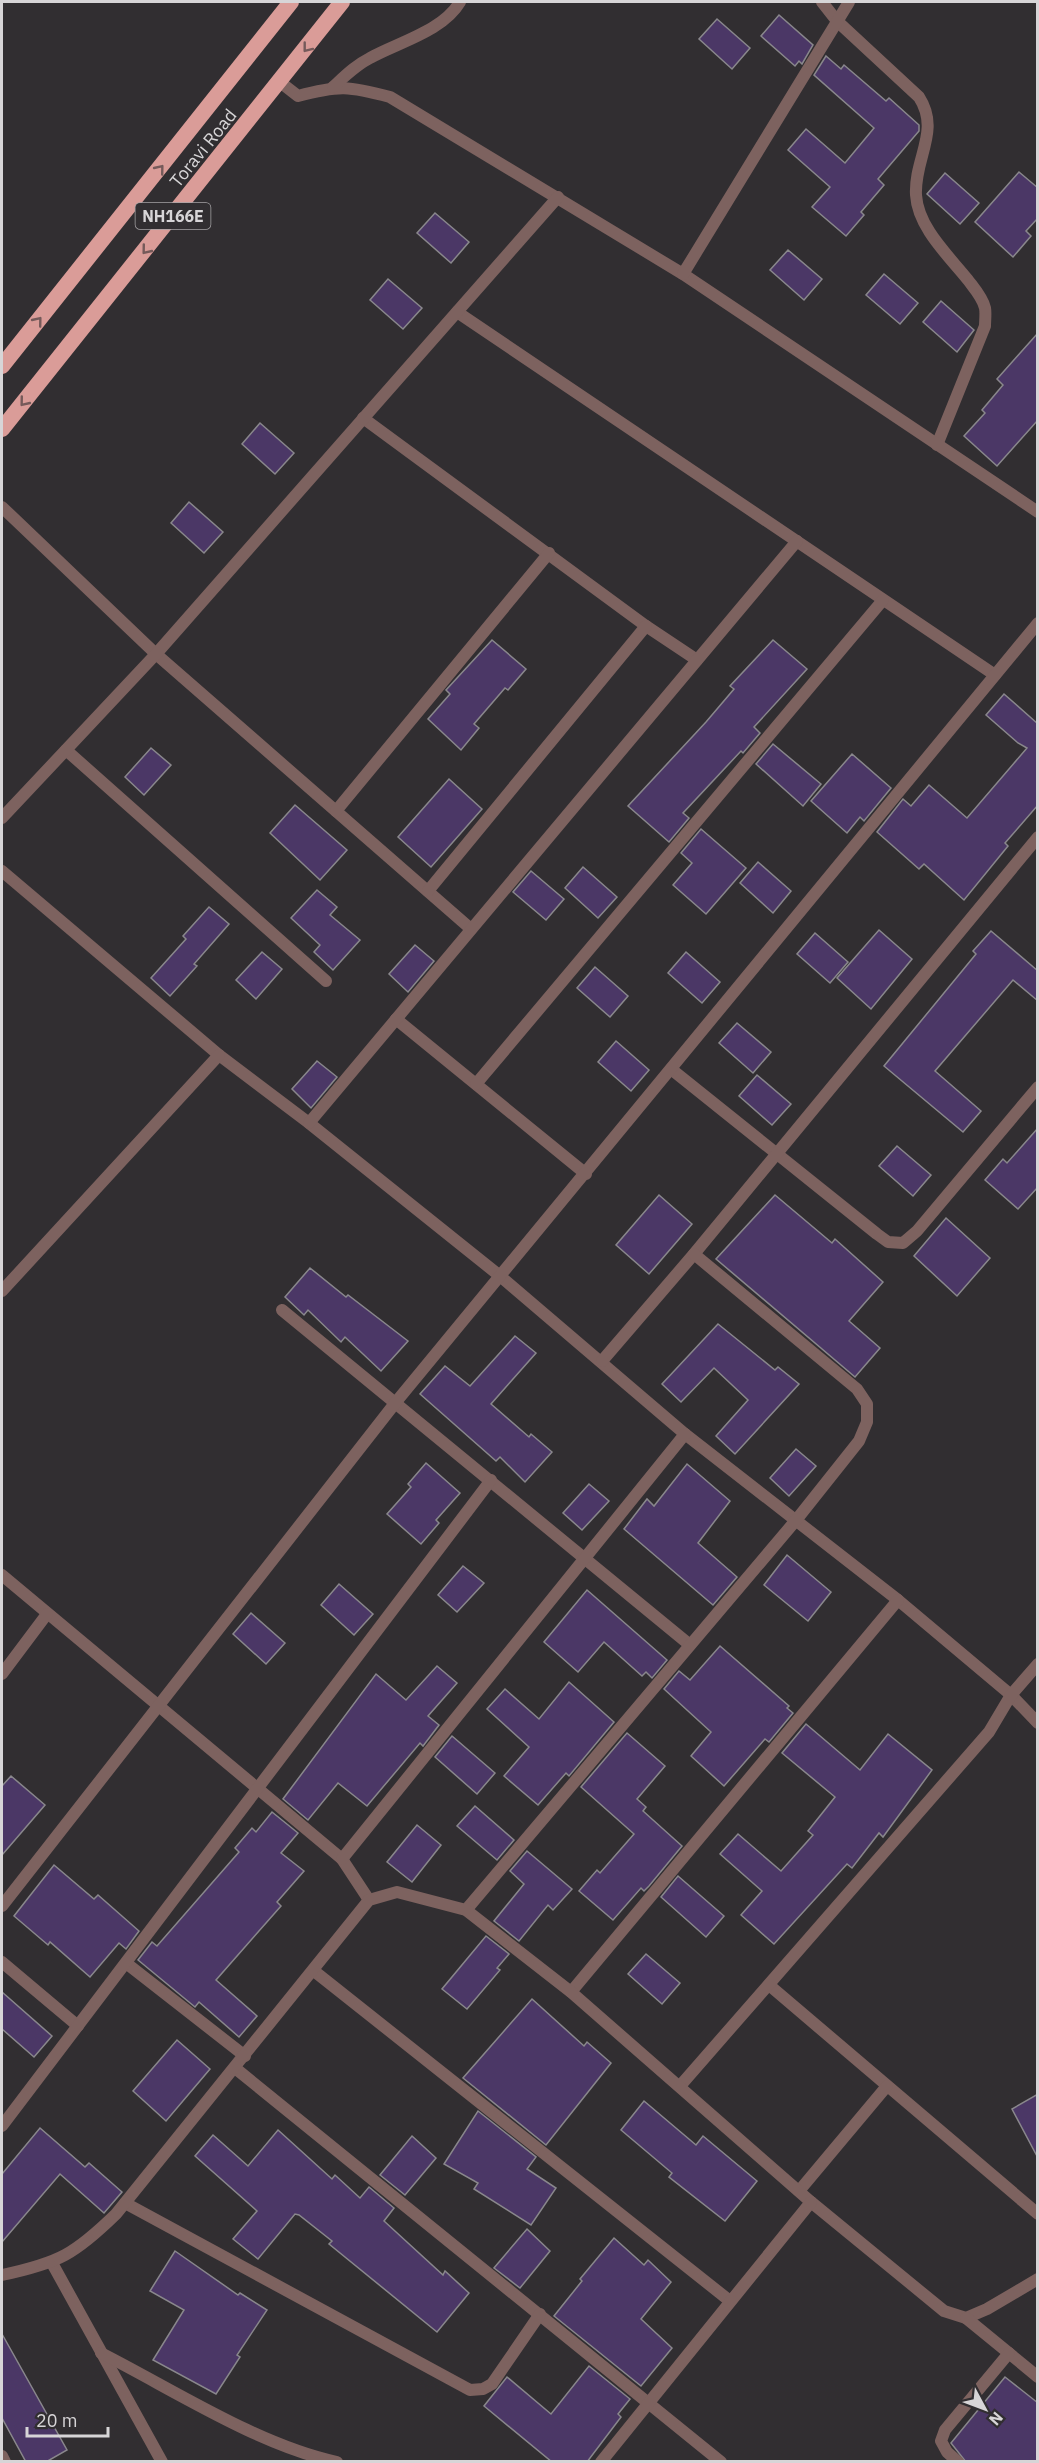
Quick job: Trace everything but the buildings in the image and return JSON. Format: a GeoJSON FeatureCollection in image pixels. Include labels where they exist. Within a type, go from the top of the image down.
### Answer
{"type":"FeatureCollection","features":[{"type":"Feature","properties":{"kind":"highway","name":"Toravi Road"},"geometry":{"type":"LineString","coordinates":[[2,366],[291,2]]}},
{"type":"Feature","properties":{"kind":"highway","name":"Toravi Road"},"geometry":{"type":"LineString","coordinates":[[2,429],[342,2]]}},
{"type":"Feature","properties":{"kind":"street"},"geometry":{"type":"LineString","coordinates":[[333,87],[353,68],[369,58],[442,22],[460,2]]}},
{"type":"Feature","properties":{"kind":"street"},"geometry":{"type":"LineString","coordinates":[[822,2],[837,21],[919,97],[928,111],[929,126],[916,195],[920,212],[926,226],[978,294],[985,307],[985,326],[937,444]]}},
{"type":"Feature","properties":{"kind":"street"},"geometry":{"type":"LineString","coordinates":[[683,274],[849,2]]}},
{"type":"Feature","properties":{"kind":"street"},"geometry":{"type":"LineString","coordinates":[[280,82],[298,96],[333,87],[359,89],[390,97],[683,274],[1038,512]]}},
{"type":"Feature","properties":{"kind":"street"},"geometry":{"type":"LineString","coordinates":[[2,818],[156,654],[558,197]]}},
{"type":"Feature","properties":{"kind":"street"},"geometry":{"type":"LineString","coordinates":[[457,312],[995,675]]}},
{"type":"Feature","properties":{"kind":"street"},"geometry":{"type":"LineString","coordinates":[[363,418],[646,626],[697,660]]}},
{"type":"Feature","properties":{"kind":"street"},"geometry":{"type":"LineString","coordinates":[[2,507],[156,654],[471,929]]}},
{"type":"Feature","properties":{"kind":"street"},"geometry":{"type":"LineString","coordinates":[[309,1123],[797,541]]}},
{"type":"Feature","properties":{"kind":"street"},"geometry":{"type":"LineString","coordinates":[[336,810],[549,553]]}},
{"type":"Feature","properties":{"kind":"street"},"geometry":{"type":"LineString","coordinates":[[476,1084],[884,600]]}},
{"type":"Feature","properties":{"kind":"street"},"geometry":{"type":"LineString","coordinates":[[2,1905],[396,1402],[1038,623]]}},
{"type":"Feature","properties":{"kind":"street"},"geometry":{"type":"LineString","coordinates":[[428,891],[646,626]]}},
{"type":"Feature","properties":{"kind":"street"},"geometry":{"type":"LineString","coordinates":[[66,750],[326,981]]}},
{"type":"Feature","properties":{"kind":"street"},"geometry":{"type":"LineString","coordinates":[[602,1361],[694,1254],[775,1153],[1035,844]]}},
{"type":"Feature","properties":{"kind":"street"},"geometry":{"type":"LineString","coordinates":[[2,871],[219,1055],[309,1123],[500,1276],[685,1434],[797,1518],[898,1600],[1011,1695],[1038,1723]]}},
{"type":"Feature","properties":{"kind":"street"},"geometry":{"type":"LineString","coordinates":[[396,1019],[586,1174]]}},
{"type":"Feature","properties":{"kind":"street"},"geometry":{"type":"LineString","coordinates":[[2,1291],[219,1055]]}},
{"type":"Feature","properties":{"kind":"street"},"geometry":{"type":"LineString","coordinates":[[671,1069],[877,1234],[888,1242],[903,1243],[917,1231],[1038,1087]]}},
{"type":"Feature","properties":{"kind":"street"},"geometry":{"type":"LineString","coordinates":[[466,1910],[797,1518],[859,1441],[867,1422],[867,1404],[857,1389],[694,1254]]}},
{"type":"Feature","properties":{"kind":"street"},"geometry":{"type":"LineString","coordinates":[[282,1310],[690,1644]]}},
{"type":"Feature","properties":{"kind":"street"},"geometry":{"type":"LineString","coordinates":[[342,1860],[685,1434]]}},
{"type":"Feature","properties":{"kind":"street"},"geometry":{"type":"LineString","coordinates":[[2,2126],[491,1480]]}},
{"type":"Feature","properties":{"kind":"street"},"geometry":{"type":"LineString","coordinates":[[2,1575],[156,1707],[342,1860],[369,1900]]}},
{"type":"Feature","properties":{"kind":"street"},"geometry":{"type":"LineString","coordinates":[[571,1992],[898,1600]]}},
{"type":"Feature","properties":{"kind":"street"},"geometry":{"type":"LineString","coordinates":[[2,1674],[47,1614]]}},
{"type":"Feature","properties":{"kind":"street"},"geometry":{"type":"LineString","coordinates":[[680,2086],[989,1732],[1011,1695],[1038,1664]]}},
{"type":"Feature","properties":{"kind":"street"},"geometry":{"type":"LineString","coordinates":[[2,2275],[52,2263],[83,2245],[125,2203],[369,1900],[397,1892],[466,1910],[571,1992],[811,2202],[944,2311],[966,2318],[1038,2377]]}},
{"type":"Feature","properties":{"kind":"street"},"geometry":{"type":"LineString","coordinates":[[2,1962],[78,2026]]}},
{"type":"Feature","properties":{"kind":"street"},"geometry":{"type":"LineString","coordinates":[[126,1963],[245,2056]]}},
{"type":"Feature","properties":{"kind":"street"},"geometry":{"type":"LineString","coordinates":[[314,1971],[730,2301]]}},
{"type":"Feature","properties":{"kind":"street"},"geometry":{"type":"LineString","coordinates":[[769,1985],[1038,2214]]}},
{"type":"Feature","properties":{"kind":"street"},"geometry":{"type":"LineString","coordinates":[[235,2068],[721,2462]]}},
{"type":"Feature","properties":{"kind":"street"},"geometry":{"type":"LineString","coordinates":[[799,2191],[887,2086]]}},
{"type":"Feature","properties":{"kind":"street"},"geometry":{"type":"LineString","coordinates":[[601,2462],[811,2202]]}},
{"type":"Feature","properties":{"kind":"street"},"geometry":{"type":"LineString","coordinates":[[125,2203],[470,2390],[483,2390],[492,2384],[540,2314]]}},
{"type":"Feature","properties":{"kind":"street"},"geometry":{"type":"LineString","coordinates":[[52,2263],[162,2462]]}},
{"type":"Feature","properties":{"kind":"street"},"geometry":{"type":"LineString","coordinates":[[966,2318],[987,2309],[1038,2279]]}},
{"type":"Feature","properties":{"kind":"street"},"geometry":{"type":"LineString","coordinates":[[101,2353],[268,2440],[298,2452],[337,2462]]}},
{"type":"Feature","properties":{"kind":"street"},"geometry":{"type":"LineString","coordinates":[[958,2462],[947,2452],[941,2441],[945,2430],[1009,2354]]}},
{"type":"Feature","properties":{"kind":"street"},"geometry":{"type":"LineString","coordinates":[[2,2456],[5,2462]]}}]}
